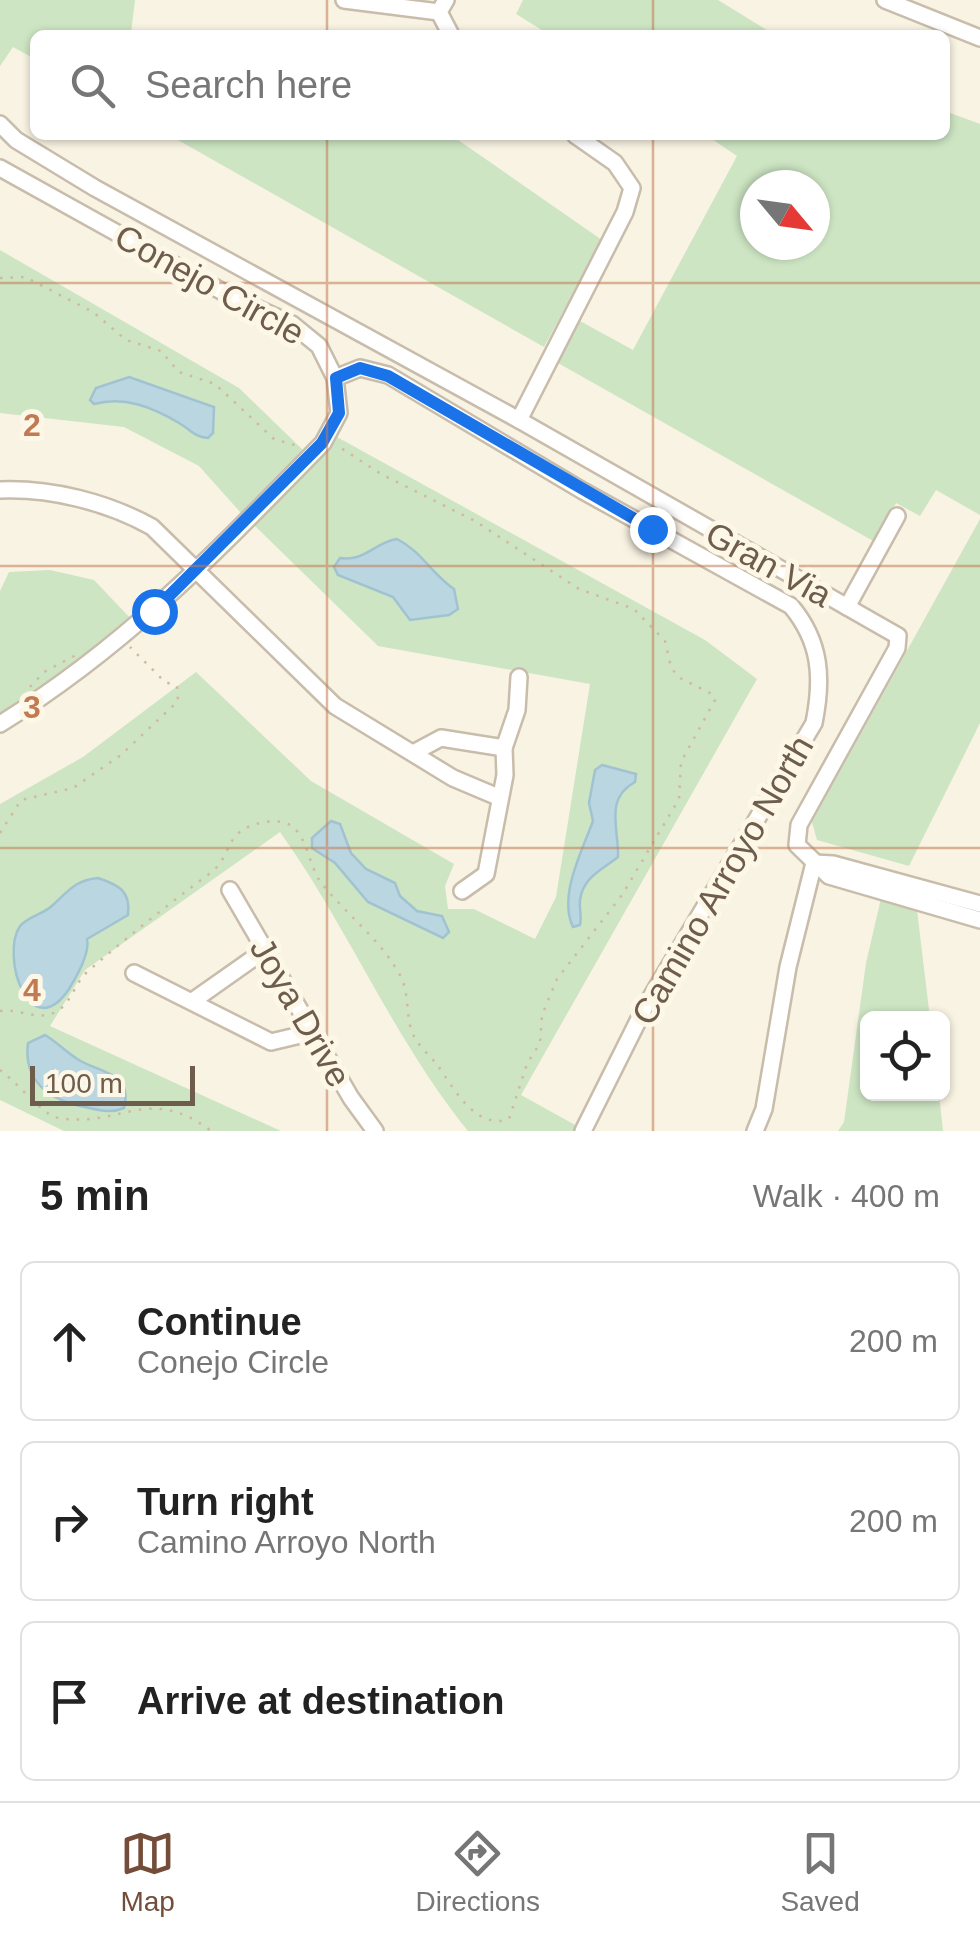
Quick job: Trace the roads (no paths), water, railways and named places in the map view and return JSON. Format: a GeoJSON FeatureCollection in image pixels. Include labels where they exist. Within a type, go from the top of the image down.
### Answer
{"type":"FeatureCollection","features":[{"type":"Feature","properties":{"kind":"street"},"geometry":{"type":"LineString","coordinates":[[344,0],[443,6]]}},
{"type":"Feature","properties":{"kind":"street"},"geometry":{"type":"LineString","coordinates":[[885,0],[980,38]]}},
{"type":"Feature","properties":{"kind":"street","name":"Gran Via"},"geometry":{"type":"LineString","coordinates":[[0,124],[16,140],[95,188],[519,420],[898,636],[896,648],[799,824],[797,845],[814,863]]}},
{"type":"Feature","properties":{"kind":"street"},"geometry":{"type":"LineString","coordinates":[[519,420],[625,212],[632,188],[615,163],[581,140]]}},
{"type":"Feature","properties":{"kind":"street","name":"Conejo Circle"},"geometry":{"type":"LineString","coordinates":[[0,168],[232,297],[292,324],[319,346],[336,378],[339,413],[322,443],[124,639],[71,681],[0,724]]}},
{"type":"Feature","properties":{"kind":"street","name":"Camino Arroyo North"},"geometry":{"type":"LineString","coordinates":[[336,378],[360,368],[388,376],[583,491],[791,606],[805,623],[818,654],[822,685],[814,723],[645,1008],[583,1131]]}},
{"type":"Feature","properties":{"kind":"street"},"geometry":{"type":"LineString","coordinates":[[0,490],[32,489],[122,511],[152,527],[335,706],[454,778],[498,797]]}},
{"type":"Feature","properties":{"kind":"street"},"geometry":{"type":"LineString","coordinates":[[847,607],[898,516]]}},
{"type":"Feature","properties":{"kind":"street"},"geometry":{"type":"LineString","coordinates":[[462,891],[486,874],[505,775],[504,748],[517,710],[520,677]]}},
{"type":"Feature","properties":{"kind":"street"},"geometry":{"type":"LineString","coordinates":[[413,753],[441,738],[504,748]]}},
{"type":"Feature","properties":{"kind":"street"},"geometry":{"type":"LineString","coordinates":[[814,863],[834,864],[980,904]]}},
{"type":"Feature","properties":{"kind":"street"},"geometry":{"type":"LineString","coordinates":[[814,863],[829,876],[980,920]]}},
{"type":"Feature","properties":{"kind":"street"},"geometry":{"type":"LineString","coordinates":[[755,1131],[764,1109],[788,967],[814,863]]}},
{"type":"Feature","properties":{"kind":"street","name":"Joya Drive"},"geometry":{"type":"LineString","coordinates":[[230,890],[375,1131]]}},
{"type":"Feature","properties":{"kind":"street"},"geometry":{"type":"LineString","coordinates":[[194,1000],[265,950]]}},
{"type":"Feature","properties":{"kind":"street"},"geometry":{"type":"LineString","coordinates":[[134,973],[271,1042],[313,1032]]}},
{"type":"Feature","properties":{"kind":"water"},"geometry":{"type":"Polygon","coordinates":[[[129,377],[214,407],[213,433],[208,438],[199,436],[138,404],[94,404],[90,400],[96,388],[129,377]]]}},
{"type":"Feature","properties":{"kind":"water"},"geometry":{"type":"Polygon","coordinates":[[[397,539],[454,589],[458,609],[449,615],[410,620],[393,597],[338,575],[334,567],[340,558],[363,555],[397,539]]]}},
{"type":"Feature","properties":{"kind":"water"},"geometry":{"type":"Polygon","coordinates":[[[602,765],[636,774],[635,782],[625,789],[616,806],[618,857],[585,885],[580,900],[580,925],[573,927],[568,902],[570,888],[593,821],[589,803],[595,770],[602,765]]]}},
{"type":"Feature","properties":{"kind":"water"},"geometry":{"type":"Polygon","coordinates":[[[331,821],[340,824],[351,853],[366,869],[395,883],[400,896],[417,911],[442,916],[449,932],[443,938],[368,902],[335,863],[312,848],[312,838],[331,821]]]}},
{"type":"Feature","properties":{"kind":"water"},"geometry":{"type":"Polygon","coordinates":[[[98,878],[122,890],[128,900],[128,915],[87,939],[85,957],[69,989],[55,1004],[42,1008],[31,1002],[16,974],[15,940],[20,926],[78,883],[98,878]]]}},
{"type":"Feature","properties":{"kind":"water"},"geometry":{"type":"Polygon","coordinates":[[[45,1035],[79,1060],[119,1080],[126,1096],[124,1108],[104,1111],[72,1104],[41,1087],[30,1068],[28,1043],[45,1035]]]}}]}
